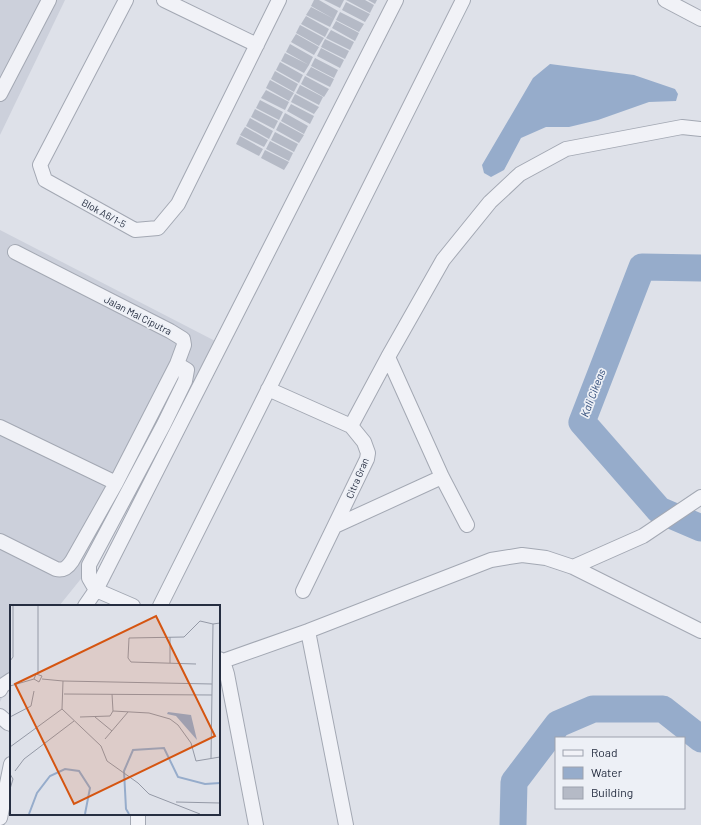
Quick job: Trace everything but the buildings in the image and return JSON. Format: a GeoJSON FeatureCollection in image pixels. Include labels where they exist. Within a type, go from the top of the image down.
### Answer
{"type":"FeatureCollection","features":[{"type":"Feature","properties":{"kind":"street"},"geometry":{"type":"LineString","coordinates":[[0,94],[49,0]]}},
{"type":"Feature","properties":{"kind":"street","name":"Blok A6/1-5"},"geometry":{"type":"LineString","coordinates":[[126,0],[40,165],[45,180],[135,230],[158,228],[178,204],[279,0]]}},
{"type":"Feature","properties":{"kind":"street"},"geometry":{"type":"LineString","coordinates":[[164,0],[257,45]]}},
{"type":"Feature","properties":{"kind":"street"},"geometry":{"type":"LineString","coordinates":[[86,605],[96,590],[396,0]]}},
{"type":"Feature","properties":{"kind":"street"},"geometry":{"type":"LineString","coordinates":[[160,605],[463,0]]}},
{"type":"Feature","properties":{"kind":"street"},"geometry":{"type":"LineString","coordinates":[[665,0],[701,19]]}},
{"type":"Feature","properties":{"kind":"street"},"geometry":{"type":"LineString","coordinates":[[352,426],[388,357],[443,260],[490,202],[520,174],[566,148],[682,127],[701,129]]}},
{"type":"Feature","properties":{"kind":"street","name":"Jalan Mal Ciputra"},"geometry":{"type":"LineString","coordinates":[[0,541],[56,569],[60,570],[66,568],[72,561],[116,483],[177,364],[184,344],[183,339],[170,331],[15,252]]}},
{"type":"Feature","properties":{"kind":"street"},"geometry":{"type":"LineString","coordinates":[[388,357],[442,477],[467,525]]}},
{"type":"Feature","properties":{"kind":"street"},"geometry":{"type":"LineString","coordinates":[[131,605],[96,590],[89,578],[89,565],[164,424],[185,381],[187,370],[177,364]]}},
{"type":"Feature","properties":{"kind":"street","name":"Citra Gran"},"geometry":{"type":"LineString","coordinates":[[268,389],[352,426],[364,442],[368,453],[367,459],[303,592]]}},
{"type":"Feature","properties":{"kind":"street"},"geometry":{"type":"LineString","coordinates":[[0,427],[116,483]]}},
{"type":"Feature","properties":{"kind":"street"},"geometry":{"type":"LineString","coordinates":[[335,526],[442,477]]}},
{"type":"Feature","properties":{"kind":"street"},"geometry":{"type":"LineString","coordinates":[[573,567],[644,536],[701,497]]}},
{"type":"Feature","properties":{"kind":"street"},"geometry":{"type":"LineString","coordinates":[[256,825],[227,674],[221,660],[308,631],[491,560],[522,555],[546,558],[573,567],[701,631]]}},
{"type":"Feature","properties":{"kind":"street"},"geometry":{"type":"LineString","coordinates":[[308,631],[346,825]]}},
{"type":"Feature","properties":{"kind":"street"},"geometry":{"type":"LineString","coordinates":[[0,690],[2,686],[10,681]]}},
{"type":"Feature","properties":{"kind":"street"},"geometry":{"type":"LineString","coordinates":[[0,716],[10,724]]}},
{"type":"Feature","properties":{"kind":"street"},"geometry":{"type":"LineString","coordinates":[[0,818],[10,769]]}},
{"type":"Feature","properties":{"kind":"shaded area"},"geometry":{"type":"Polygon","coordinates":[[[0,0],[65,0],[0,135],[0,0]]]}},
{"type":"Feature","properties":{"kind":"shaded area"},"geometry":{"type":"Polygon","coordinates":[[[0,230],[219,343],[156,468],[84,575],[60,605],[10,605],[10,681],[0,702],[0,230]]]}},
{"type":"Feature","properties":{"kind":"water"},"geometry":{"type":"Polygon","coordinates":[[[550,64],[634,75],[675,89],[678,94],[676,101],[649,102],[598,120],[569,127],[546,127],[521,138],[504,170],[491,177],[484,173],[482,165],[533,78],[550,64]]]}},
{"type":"Feature","properties":{"kind":"waterway","name":"Kali Cikeas"},"geometry":{"type":"LineString","coordinates":[[701,268],[642,267],[582,422],[659,510],[701,528]]}},
{"type":"Feature","properties":{"kind":"waterway","name":"Kali Cikeas"},"geometry":{"type":"LineString","coordinates":[[513,825],[514,782],[558,724],[593,709],[663,709],[701,739]]}}]}
